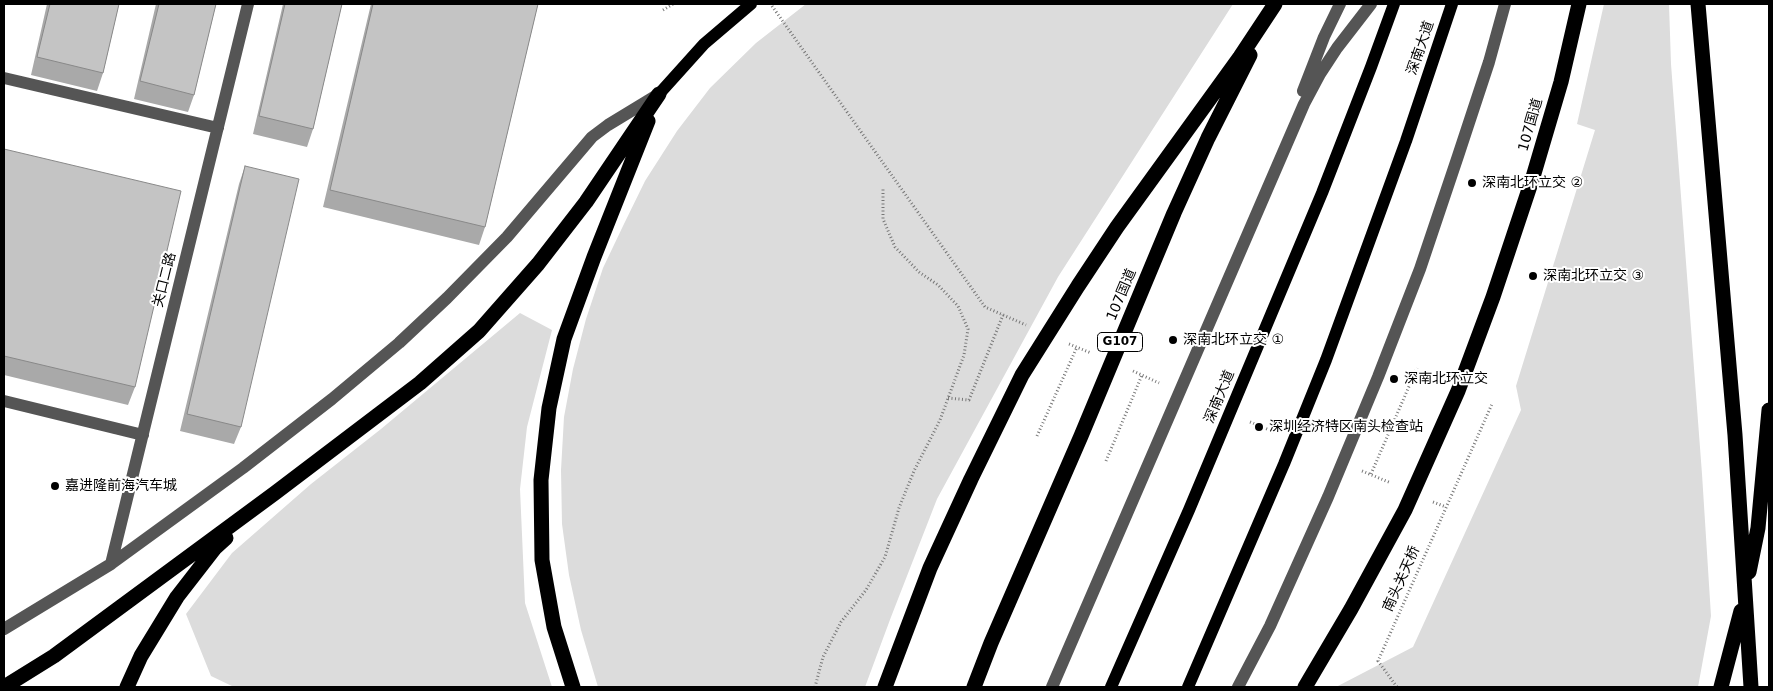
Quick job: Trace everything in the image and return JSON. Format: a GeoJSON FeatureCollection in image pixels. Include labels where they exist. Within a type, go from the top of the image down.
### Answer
{"type":"FeatureCollection","features":[{"type":"Feature","properties":{"kind":"highway"},"geometry":{"type":"LineString","coordinates":[[885,687],[930,568],[1022,375],[1112,234],[1240,57],[1275,4]]}},
{"type":"Feature","properties":{"kind":"highway","name":"107国道"},"geometry":{"type":"LineString","coordinates":[[974,687],[1174,213],[1208,138],[1279,4]]}},
{"type":"Feature","properties":{"kind":"highway","name":"107国道"},"geometry":{"type":"LineString","coordinates":[[1305,687],[1351,609],[1405,510],[1458,391],[1493,297],[1533,177],[1561,82],[1579,4]]}},
{"type":"Feature","properties":{"kind":"highway"},"geometry":{"type":"LineString","coordinates":[[1698,4],[1734,426],[1751,687]]}},
{"type":"Feature","properties":{"kind":"highway"},"geometry":{"type":"LineString","coordinates":[[4,687],[54,656],[275,492],[420,382],[479,331],[538,264],[586,202],[659,94]]}},
{"type":"Feature","properties":{"kind":"highway"},"geometry":{"type":"LineString","coordinates":[[573,687],[554,627],[542,560],[541,480],[549,408],[564,339],[659,94]]}},
{"type":"Feature","properties":{"kind":"highway"},"geometry":{"type":"LineString","coordinates":[[1721,687],[1735,636],[1758,528],[1769,410]]}},
{"type":"Feature","properties":{"kind":"highway"},"geometry":{"type":"LineString","coordinates":[[128,687],[141,656],[177,596],[215,548],[275,492]]}},
{"type":"Feature","properties":{"kind":"main road"},"geometry":{"type":"LineString","coordinates":[[659,94],[704,44],[751,4]]}},
{"type":"Feature","properties":{"kind":"main road","name":"深南大道"},"geometry":{"type":"LineString","coordinates":[[1111,687],[1322,193],[1394,4]]}},
{"type":"Feature","properties":{"kind":"main road","name":"深南大道"},"geometry":{"type":"LineString","coordinates":[[1188,687],[1284,464],[1326,360],[1406,141],[1452,4]]}},
{"type":"Feature","properties":{"kind":"street","name":"关口二路"},"geometry":{"type":"LineString","coordinates":[[111,564],[248,4]]}},
{"type":"Feature","properties":{"kind":"street"},"geometry":{"type":"LineString","coordinates":[[1281,152],[1324,37],[1340,4]]}},
{"type":"Feature","properties":{"kind":"street"},"geometry":{"type":"LineString","coordinates":[[1052,687],[1281,152],[1320,74],[1337,48],[1371,4]]}},
{"type":"Feature","properties":{"kind":"street"},"geometry":{"type":"LineString","coordinates":[[1238,687],[1270,626],[1378,377],[1420,269],[1489,62],[1505,4]]}},
{"type":"Feature","properties":{"kind":"street"},"geometry":{"type":"LineString","coordinates":[[4,78],[218,128]]}},
{"type":"Feature","properties":{"kind":"street"},"geometry":{"type":"LineString","coordinates":[[4,629],[111,564],[243,468],[332,400],[447,298],[507,237],[592,138],[608,125],[659,94]]}},
{"type":"Feature","properties":{"kind":"street"},"geometry":{"type":"LineString","coordinates":[[4,400],[142,435]]}},
{"type":"Feature","properties":{"kind":"path"},"geometry":{"type":"LineString","coordinates":[[663,10],[673,4]]}},
{"type":"Feature","properties":{"kind":"path"},"geometry":{"type":"LineString","coordinates":[[815,687],[823,657],[841,622],[866,590],[886,557],[899,508],[914,470],[940,420],[964,355],[968,329],[958,306],[938,285],[919,272],[895,246],[882,220],[883,188]]}},
{"type":"Feature","properties":{"kind":"path"},"geometry":{"type":"LineString","coordinates":[[948,398],[968,400],[1003,315]]}},
{"type":"Feature","properties":{"kind":"path"},"geometry":{"type":"LineString","coordinates":[[1037,436],[1077,347]]}},
{"type":"Feature","properties":{"kind":"path"},"geometry":{"type":"LineString","coordinates":[[1371,474],[1417,368]]}},
{"type":"Feature","properties":{"kind":"path"},"geometry":{"type":"LineString","coordinates":[[1106,461],[1142,375]]}},
{"type":"Feature","properties":{"kind":"path","name":"南头关天桥"},"geometry":{"type":"LineString","coordinates":[[1397,687],[1378,660],[1492,404]]}},
{"type":"Feature","properties":{"kind":"shaded area"},"geometry":{"type":"Polygon","coordinates":[[[806,4],[1233,4],[1058,277],[937,499],[865,687],[598,687],[581,630],[569,575],[562,524],[561,470],[564,417],[573,369],[586,319],[603,268],[623,226],[645,181],[677,131],[710,88],[756,43],[806,4]]]}},
{"type":"Feature","properties":{"kind":"shaded area"},"geometry":{"type":"Polygon","coordinates":[[[1604,4],[1669,4],[1671,64],[1711,616],[1698,687],[1336,687],[1413,647],[1521,410],[1516,386],[1595,130],[1577,124],[1604,4]]]}},
{"type":"Feature","properties":{"kind":"shaded area"},"geometry":{"type":"Polygon","coordinates":[[[520,313],[552,330],[527,427],[520,489],[525,603],[552,687],[234,687],[211,676],[186,614],[232,553],[311,484],[381,429],[520,313]]]}},
{"type":"Feature","properties":{"kind":"building"},"geometry":{"type":"Polygon","coordinates":[[[50,4],[119,4],[103,73],[37,57],[50,4]]]}},
{"type":"Feature","properties":{"kind":"building"},"geometry":{"type":"Polygon","coordinates":[[[159,4],[216,4],[194,95],[140,81],[159,4]]]}},
{"type":"Feature","properties":{"kind":"building"},"geometry":{"type":"Polygon","coordinates":[[[285,4],[342,4],[313,129],[259,116],[285,4]]]}},
{"type":"Feature","properties":{"kind":"building"},"geometry":{"type":"Polygon","coordinates":[[[373,4],[538,4],[485,227],[330,190],[373,4]]]}},
{"type":"Feature","properties":{"kind":"building"},"geometry":{"type":"Polygon","coordinates":[[[4,149],[181,191],[135,387],[4,356],[4,149]]]}},
{"type":"Feature","properties":{"kind":"building"},"geometry":{"type":"Polygon","coordinates":[[[245,166],[299,179],[241,427],[187,414],[245,166]]]}},
{"type":"Feature","properties":{"kind":"place","name":"深南北环立交 ②"},"geometry":{"type":"Point","coordinates":[1472,183]}},
{"type":"Feature","properties":{"kind":"place","name":"深南北环立交 ③"},"geometry":{"type":"Point","coordinates":[1533,276]}},
{"type":"Feature","properties":{"kind":"place","name":"深南北环立交 ①"},"geometry":{"type":"Point","coordinates":[1173,340]}},
{"type":"Feature","properties":{"kind":"place","name":"深南北环立交"},"geometry":{"type":"Point","coordinates":[1394,379]}},
{"type":"Feature","properties":{"kind":"place","name":"深圳经济特区南头检查站"},"geometry":{"type":"Point","coordinates":[1259,427]}},
{"type":"Feature","properties":{"kind":"place","name":"嘉进隆前海汽车城"},"geometry":{"type":"Point","coordinates":[55,486]}}]}
